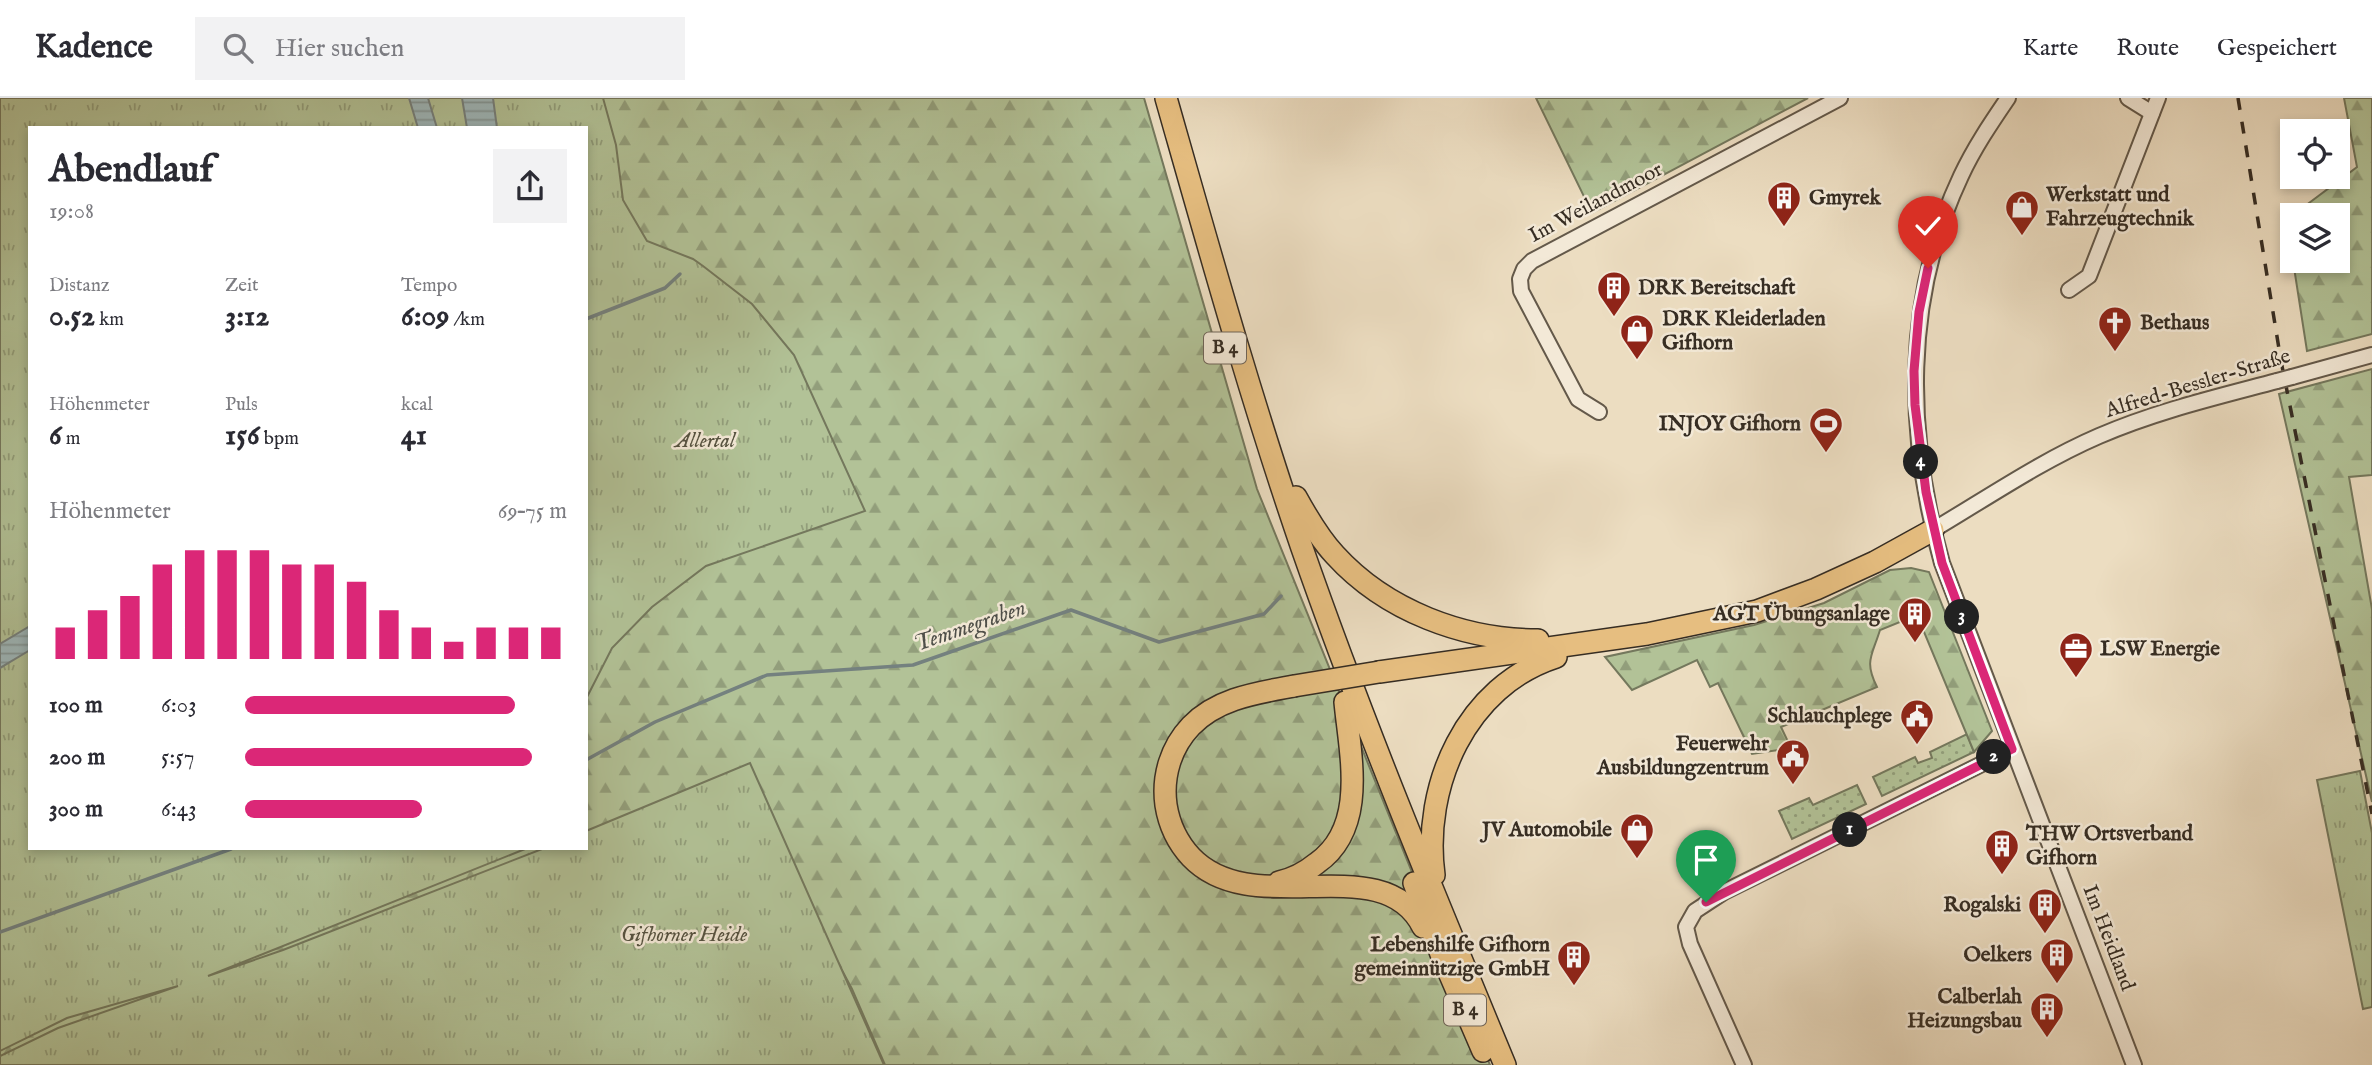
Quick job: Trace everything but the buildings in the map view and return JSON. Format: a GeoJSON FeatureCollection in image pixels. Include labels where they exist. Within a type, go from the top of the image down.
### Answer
{"type":"FeatureCollection","features":[{"type":"Feature","properties":{"kind":"highway","name":"B 4"},"geometry":{"type":"LineString","coordinates":[[1153,98],[1194,247],[1306,595],[1441,954],[1489,1065]]}},
{"type":"Feature","properties":{"kind":"highway","name":"B 4"},"geometry":{"type":"LineString","coordinates":[[1166,98],[1207,242],[1302,547],[1386,778],[1505,1065]]}},
{"type":"Feature","properties":{"kind":"highway"},"geometry":{"type":"LineString","coordinates":[[1261,418],[1296,497],[1313,527],[1335,556],[1392,600],[1419,615],[1452,628],[1488,637],[1518,640],[1610,640]]}},
{"type":"Feature","properties":{"kind":"highway"},"geometry":{"type":"LineString","coordinates":[[1441,954],[1410,907],[1385,892],[1352,887],[1256,887],[1233,883],[1212,873],[1185,850],[1169,819],[1165,796],[1167,772],[1182,738],[1208,712],[1245,696],[1379,672],[1610,640],[1757,611],[1816,589],[1875,562],[1933,530]]}},
{"type":"Feature","properties":{"kind":"highway"},"geometry":{"type":"LineString","coordinates":[[1437,902],[1431,852],[1433,812],[1447,765],[1458,739],[1472,717],[1510,679],[1534,664],[1610,640]]}},
{"type":"Feature","properties":{"kind":"highway"},"geometry":{"type":"LineString","coordinates":[[1256,887],[1287,880],[1306,872],[1325,858],[1341,837],[1349,817],[1352,796],[1345,702]]}},
{"type":"Feature","properties":{"kind":"street","name":"Im Weilandmoor"},"geometry":{"type":"LineString","coordinates":[[1599,412],[1578,399],[1533,315],[1521,291],[1520,279],[1524,269],[1532,261],[1840,98]]}},
{"type":"Feature","properties":{"kind":"street","name":"Im Heidland"},"geometry":{"type":"LineString","coordinates":[[2008,98],[1980,140],[1948,205],[1930,258],[1919,312],[1914,371],[1920,455],[1933,530],[1942,563],[2134,1065]]}},
{"type":"Feature","properties":{"kind":"street"},"geometry":{"type":"LineString","coordinates":[[2129,98],[2152,113]]}},
{"type":"Feature","properties":{"kind":"street"},"geometry":{"type":"LineString","coordinates":[[2069,290],[2089,276],[2158,98]]}},
{"type":"Feature","properties":{"kind":"street","name":"Alfred-Bessler-Straße"},"geometry":{"type":"LineString","coordinates":[[1933,530],[2054,458],[2100,435],[2170,409],[2372,355]]}},
{"type":"Feature","properties":{"kind":"street"},"geometry":{"type":"LineString","coordinates":[[1744,1065],[1690,944],[1686,927],[1695,911],[1724,892],[2012,749]]}},
{"type":"Feature","properties":{"kind":"green space"},"geometry":{"type":"Polygon","coordinates":[[[0,98],[603,98],[616,145],[623,200],[647,241],[693,259],[752,304],[794,355],[865,511],[706,566],[652,607],[612,648],[588,695],[588,126],[28,126],[28,850],[523,850],[208,976],[283,950],[539,850],[588,850],[588,830],[750,763],[884,1065],[0,1065],[0,1056],[58,1028],[178,986],[67,1018],[0,1051],[0,98]]]}},
{"type":"Feature","properties":{"kind":"green space","name":"Allertal"},"geometry":{"type":"Polygon","coordinates":[[[551,98],[1144,98],[1257,489],[1490,1065],[885,1065],[852,989],[751,800],[0,1065],[0,957],[268,850],[588,850],[588,485],[625,273],[588,135],[588,126],[584,126],[551,98]]]}},
{"type":"Feature","properties":{"kind":"green space"},"geometry":{"type":"Polygon","coordinates":[[[1536,98],[1808,98],[1592,213],[1536,98]]]}},
{"type":"Feature","properties":{"kind":"green space"},"geometry":{"type":"Polygon","coordinates":[[[2344,98],[2372,98],[2372,334],[2307,351],[2295,273],[2350,273],[2350,203],[2309,203],[2328,189],[2350,189],[2350,172],[2357,167],[2344,98]]]}},
{"type":"Feature","properties":{"kind":"green space"},"geometry":{"type":"Polygon","coordinates":[[[2372,369],[2372,475],[2349,477],[2372,609],[2372,802],[2279,394],[2372,369]]]}},
{"type":"Feature","properties":{"kind":"green space"},"geometry":{"type":"Polygon","coordinates":[[[1911,568],[1929,572],[1992,731],[1974,752],[1917,615],[1880,630],[1870,664],[1877,687],[1781,727],[1791,748],[1752,754],[1718,683],[1710,687],[1697,660],[1632,690],[1605,657],[1754,625],[1824,603],[1890,570],[1911,568]]]}},
{"type":"Feature","properties":{"kind":"green space"},"geometry":{"type":"Polygon","coordinates":[[[1967,734],[1974,752],[1882,796],[1873,777],[1915,757],[1918,763],[1932,758],[1930,752],[1967,734]]]}},
{"type":"Feature","properties":{"kind":"green space"},"geometry":{"type":"Polygon","coordinates":[[[2360,771],[2372,833],[2372,1007],[2363,1009],[2317,780],[2360,771]]]}},
{"type":"Feature","properties":{"kind":"green space"},"geometry":{"type":"Polygon","coordinates":[[[1857,785],[1866,804],[1792,839],[1779,811],[1809,798],[1813,805],[1857,785]]]}},
{"type":"Feature","properties":{"kind":"water"},"geometry":{"type":"Polygon","coordinates":[[[409,98],[428,98],[436,126],[417,126],[409,98]]]}},
{"type":"Feature","properties":{"kind":"water"},"geometry":{"type":"Polygon","coordinates":[[[462,98],[493,98],[497,126],[467,126],[462,98]]]}},
{"type":"Feature","properties":{"kind":"water"},"geometry":{"type":"Polygon","coordinates":[[[28,627],[28,651],[0,668],[0,644],[28,627]]]}},
{"type":"Feature","properties":{"kind":"waterway"},"geometry":{"type":"LineString","coordinates":[[588,318],[665,288],[680,274]]}},
{"type":"Feature","properties":{"kind":"waterway","name":"Temmegraben"},"geometry":{"type":"LineString","coordinates":[[588,759],[655,722],[767,675],[913,665],[1071,610],[1159,642],[1264,614],[1281,596]]}},
{"type":"Feature","properties":{"kind":"waterway","name":"Temmegraben"},"geometry":{"type":"LineString","coordinates":[[0,932],[228,850]]}},
{"type":"Feature","properties":{"kind":"railway"},"geometry":{"type":"LineString","coordinates":[[2238,98],[2281,361],[2372,814]]}},
{"type":"Feature","properties":{"kind":"place","name":"Gmyrek"},"geometry":{"type":"Point","coordinates":[1784,228]}},
{"type":"Feature","properties":{"kind":"place","name":"Werkstatt und Fahrzeugtechnik"},"geometry":{"type":"Point","coordinates":[2022,237]}},
{"type":"Feature","properties":{"kind":"place","name":"DRK Bereitschaft"},"geometry":{"type":"Point","coordinates":[1614,318]}},
{"type":"Feature","properties":{"kind":"place","name":"Bethaus"},"geometry":{"type":"Point","coordinates":[2115,353]}},
{"type":"Feature","properties":{"kind":"place","name":"DRK Kleiderladen Gifhorn"},"geometry":{"type":"Point","coordinates":[1637,361]}},
{"type":"Feature","properties":{"kind":"place","name":"INJOY Gifhorn"},"geometry":{"type":"Point","coordinates":[1826,454]}},
{"type":"Feature","properties":{"kind":"place","name":"AGT Übungsanlage"},"geometry":{"type":"Point","coordinates":[1915,644]}},
{"type":"Feature","properties":{"kind":"place","name":"LSW Energie"},"geometry":{"type":"Point","coordinates":[2076,679]}},
{"type":"Feature","properties":{"kind":"place","name":"Schlauchplege"},"geometry":{"type":"Point","coordinates":[1917,746]}},
{"type":"Feature","properties":{"kind":"place","name":"Feuerwehr Ausbildungzentrum"},"geometry":{"type":"Point","coordinates":[1793,786]}},
{"type":"Feature","properties":{"kind":"place","name":"JV Automobile"},"geometry":{"type":"Point","coordinates":[1637,860]}},
{"type":"Feature","properties":{"kind":"place","name":"THW Ortsverband Gifhorn"},"geometry":{"type":"Point","coordinates":[2002,876]}},
{"type":"Feature","properties":{"kind":"place","name":"Rogalski"},"geometry":{"type":"Point","coordinates":[2045,935]}},
{"type":"Feature","properties":{"kind":"place","name":"Oelkers"},"geometry":{"type":"Point","coordinates":[2057,985]}},
{"type":"Feature","properties":{"kind":"place","name":"Lebenshilfe Gifhorn gemeinnützige GmbH"},"geometry":{"type":"Point","coordinates":[1574,987]}},
{"type":"Feature","properties":{"kind":"place","name":"Calberlah Heizungsbau"},"geometry":{"type":"Point","coordinates":[2047,1039]}},
{"type":"Feature","properties":{"kind":"route"},"geometry":{"type":"LineString","coordinates":[[1706,902],[2012,749],[1942,563],[1926,492],[1918,442],[1914,371],[1919,312],[1928,268]]}},
{"type":"Feature","properties":{"kind":"park label","name":"Gifhorner Heide"},"geometry":{"type":"Point","coordinates":[684,935]}}]}
